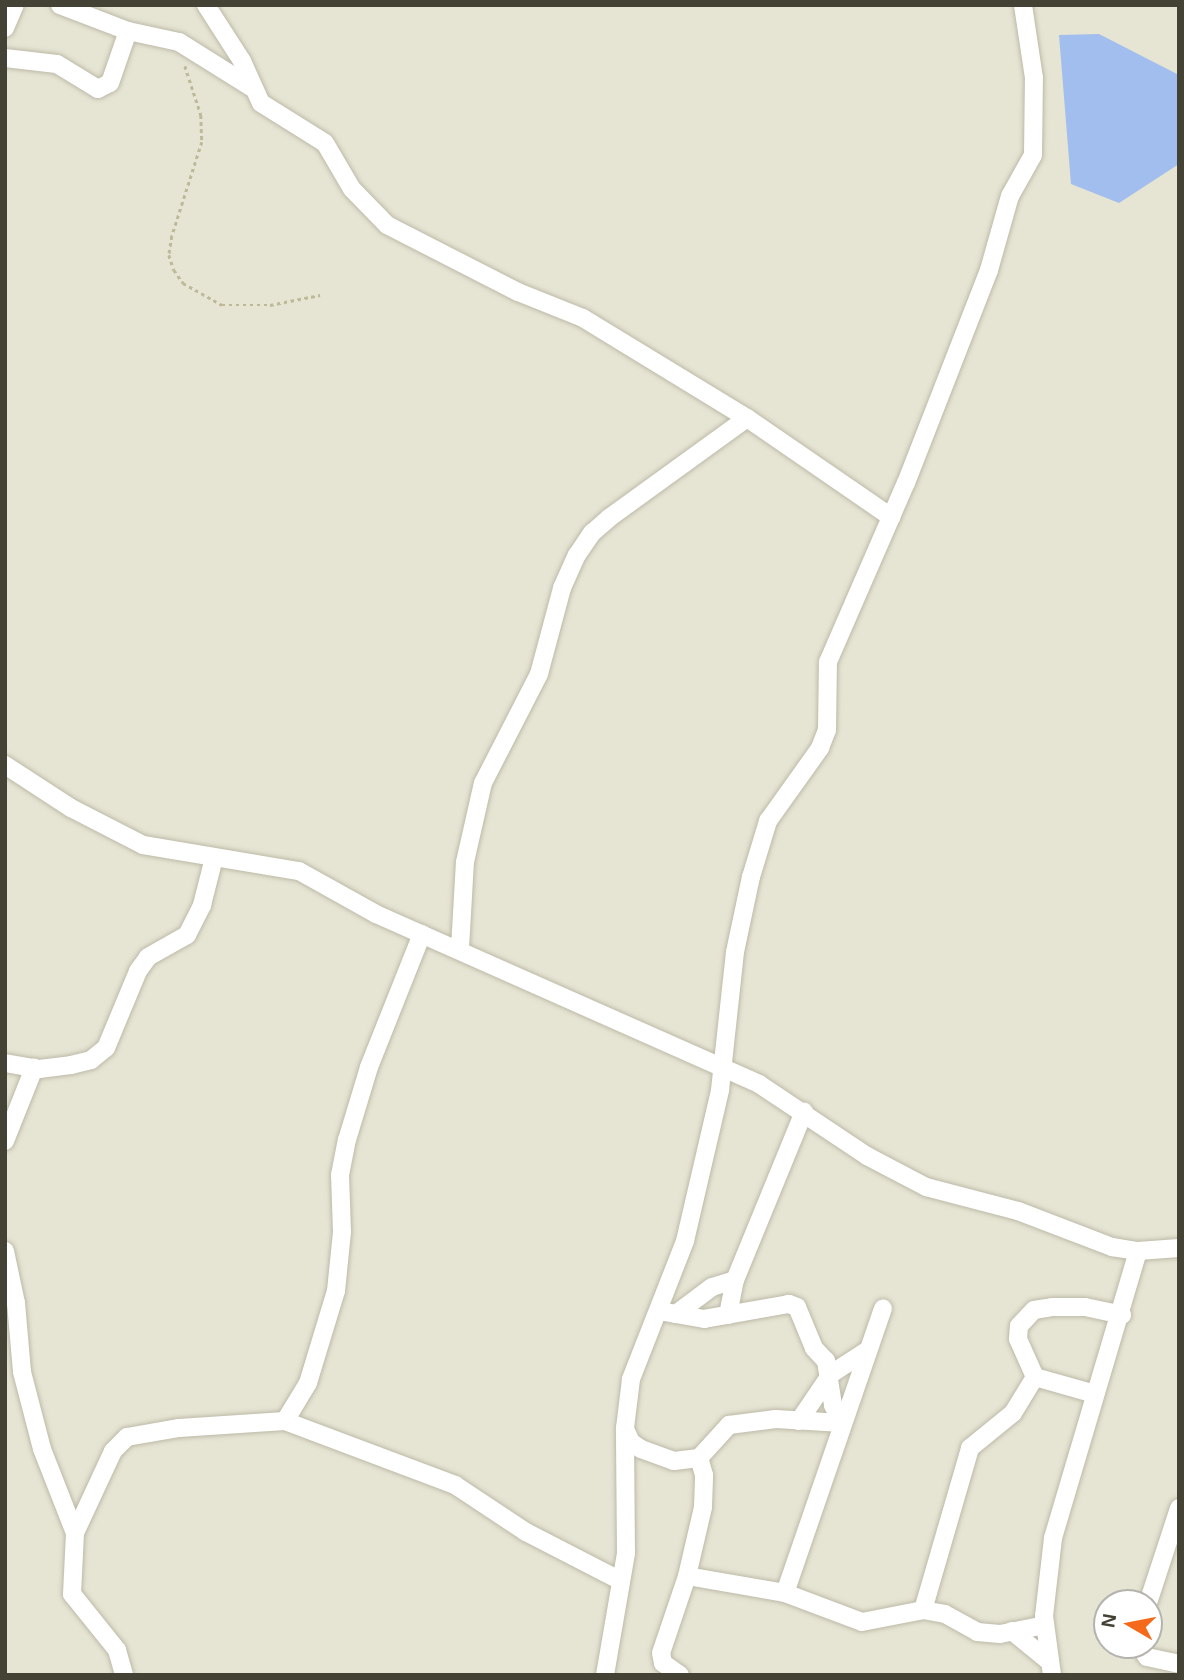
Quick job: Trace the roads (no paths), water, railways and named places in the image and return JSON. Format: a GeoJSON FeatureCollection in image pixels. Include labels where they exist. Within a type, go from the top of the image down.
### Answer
{"type":"FeatureCollection","features":[{"type":"Feature","properties":{"kind":"street"},"geometry":{"type":"LineString","coordinates":[[5,28],[15,5]]}},
{"type":"Feature","properties":{"kind":"street"},"geometry":{"type":"LineString","coordinates":[[60,5],[128,31],[179,42],[251,87]]}},
{"type":"Feature","properties":{"kind":"street"},"geometry":{"type":"LineString","coordinates":[[206,5],[242,61],[251,87],[261,103],[325,143],[352,189],[387,225],[518,292],[583,318],[747,418],[891,517]]}},
{"type":"Feature","properties":{"kind":"street"},"geometry":{"type":"LineString","coordinates":[[605,1675],[626,1553],[625,1428],[631,1379],[667,1313],[685,1241],[721,1071],[735,952],[758,855],[779,801],[820,748],[830,709],[828,662],[891,517],[989,271],[1010,196],[1033,155],[1034,78],[1023,5]]}},
{"type":"Feature","properties":{"kind":"street"},"geometry":{"type":"LineString","coordinates":[[5,58],[57,64],[98,89],[110,83],[128,31]]}},
{"type":"Feature","properties":{"kind":"street"},"geometry":{"type":"LineString","coordinates":[[460,948],[465,863],[483,783],[539,674],[562,588],[577,555],[592,533],[609,518],[747,418]]}},
{"type":"Feature","properties":{"kind":"street"},"geometry":{"type":"LineString","coordinates":[[5,765],[71,808],[143,845],[299,871],[422,934],[460,948],[721,1071],[759,1084],[867,1156],[926,1187],[1018,1211],[1112,1247],[1138,1251],[1179,1248]]}},
{"type":"Feature","properties":{"kind":"street"},"geometry":{"type":"LineString","coordinates":[[5,1063],[34,1068],[71,1065],[91,1059],[106,1048],[138,971],[148,957],[187,935],[202,905],[214,858]]}},
{"type":"Feature","properties":{"kind":"street"},"geometry":{"type":"LineString","coordinates":[[285,1421],[308,1383],[336,1291],[342,1232],[340,1175],[357,1103],[422,934]]}},
{"type":"Feature","properties":{"kind":"street"},"geometry":{"type":"LineString","coordinates":[[5,1141],[34,1068]]}},
{"type":"Feature","properties":{"kind":"street"},"geometry":{"type":"LineString","coordinates":[[728,1315],[735,1280],[804,1112]]}},
{"type":"Feature","properties":{"kind":"street"},"geometry":{"type":"LineString","coordinates":[[5,1251],[16,1303],[22,1372],[42,1449],[75,1533]]}},
{"type":"Feature","properties":{"kind":"street"},"geometry":{"type":"LineString","coordinates":[[1051,1668],[1045,1625],[1053,1538],[1095,1394],[1122,1314],[1138,1251]]}},
{"type":"Feature","properties":{"kind":"street"},"geometry":{"type":"LineString","coordinates":[[667,1313],[712,1287],[735,1280]]}},
{"type":"Feature","properties":{"kind":"street"},"geometry":{"type":"LineString","coordinates":[[667,1313],[704,1319],[789,1304],[797,1307],[814,1348],[831,1374],[833,1405],[842,1423]]}},
{"type":"Feature","properties":{"kind":"street"},"geometry":{"type":"LineString","coordinates":[[1035,1377],[1018,1339],[1019,1326],[1034,1310],[1085,1307],[1122,1314]]}},
{"type":"Feature","properties":{"kind":"street"},"geometry":{"type":"LineString","coordinates":[[785,1593],[883,1308]]}},
{"type":"Feature","properties":{"kind":"street"},"geometry":{"type":"LineString","coordinates":[[799,1420],[831,1374],[868,1350]]}},
{"type":"Feature","properties":{"kind":"street"},"geometry":{"type":"LineString","coordinates":[[1035,1377],[1095,1394]]}},
{"type":"Feature","properties":{"kind":"street"},"geometry":{"type":"LineString","coordinates":[[923,1610],[970,1448],[1013,1413],[1035,1377]]}},
{"type":"Feature","properties":{"kind":"street"},"geometry":{"type":"LineString","coordinates":[[625,1428],[631,1443],[657,1457],[699,1458],[729,1425],[799,1420],[842,1423]]}},
{"type":"Feature","properties":{"kind":"street"},"geometry":{"type":"LineString","coordinates":[[124,1675],[117,1650],[72,1594],[75,1533],[113,1451],[127,1437],[179,1427],[285,1421],[455,1485],[526,1532],[621,1581]]}},
{"type":"Feature","properties":{"kind":"street"},"geometry":{"type":"LineString","coordinates":[[680,1675],[663,1663],[660,1653],[687,1576],[704,1507],[705,1475],[699,1458]]}},
{"type":"Feature","properties":{"kind":"street"},"geometry":{"type":"LineString","coordinates":[[1153,1589],[1179,1508]]}},
{"type":"Feature","properties":{"kind":"street"},"geometry":{"type":"LineString","coordinates":[[687,1576],[785,1593],[847,1620],[862,1622],[923,1610],[945,1614],[977,1632],[1012,1631],[1045,1625]]}},
{"type":"Feature","properties":{"kind":"street"},"geometry":{"type":"LineString","coordinates":[[1012,1631],[1051,1668]]}},
{"type":"Feature","properties":{"kind":"street"},"geometry":{"type":"LineString","coordinates":[[1156,1659],[1179,1664]]}},
{"type":"Feature","properties":{"kind":"water"},"geometry":{"type":"Polygon","coordinates":[[[1099,34],[1179,75],[1179,164],[1119,203],[1071,184],[1059,35],[1099,34]]]}}]}
